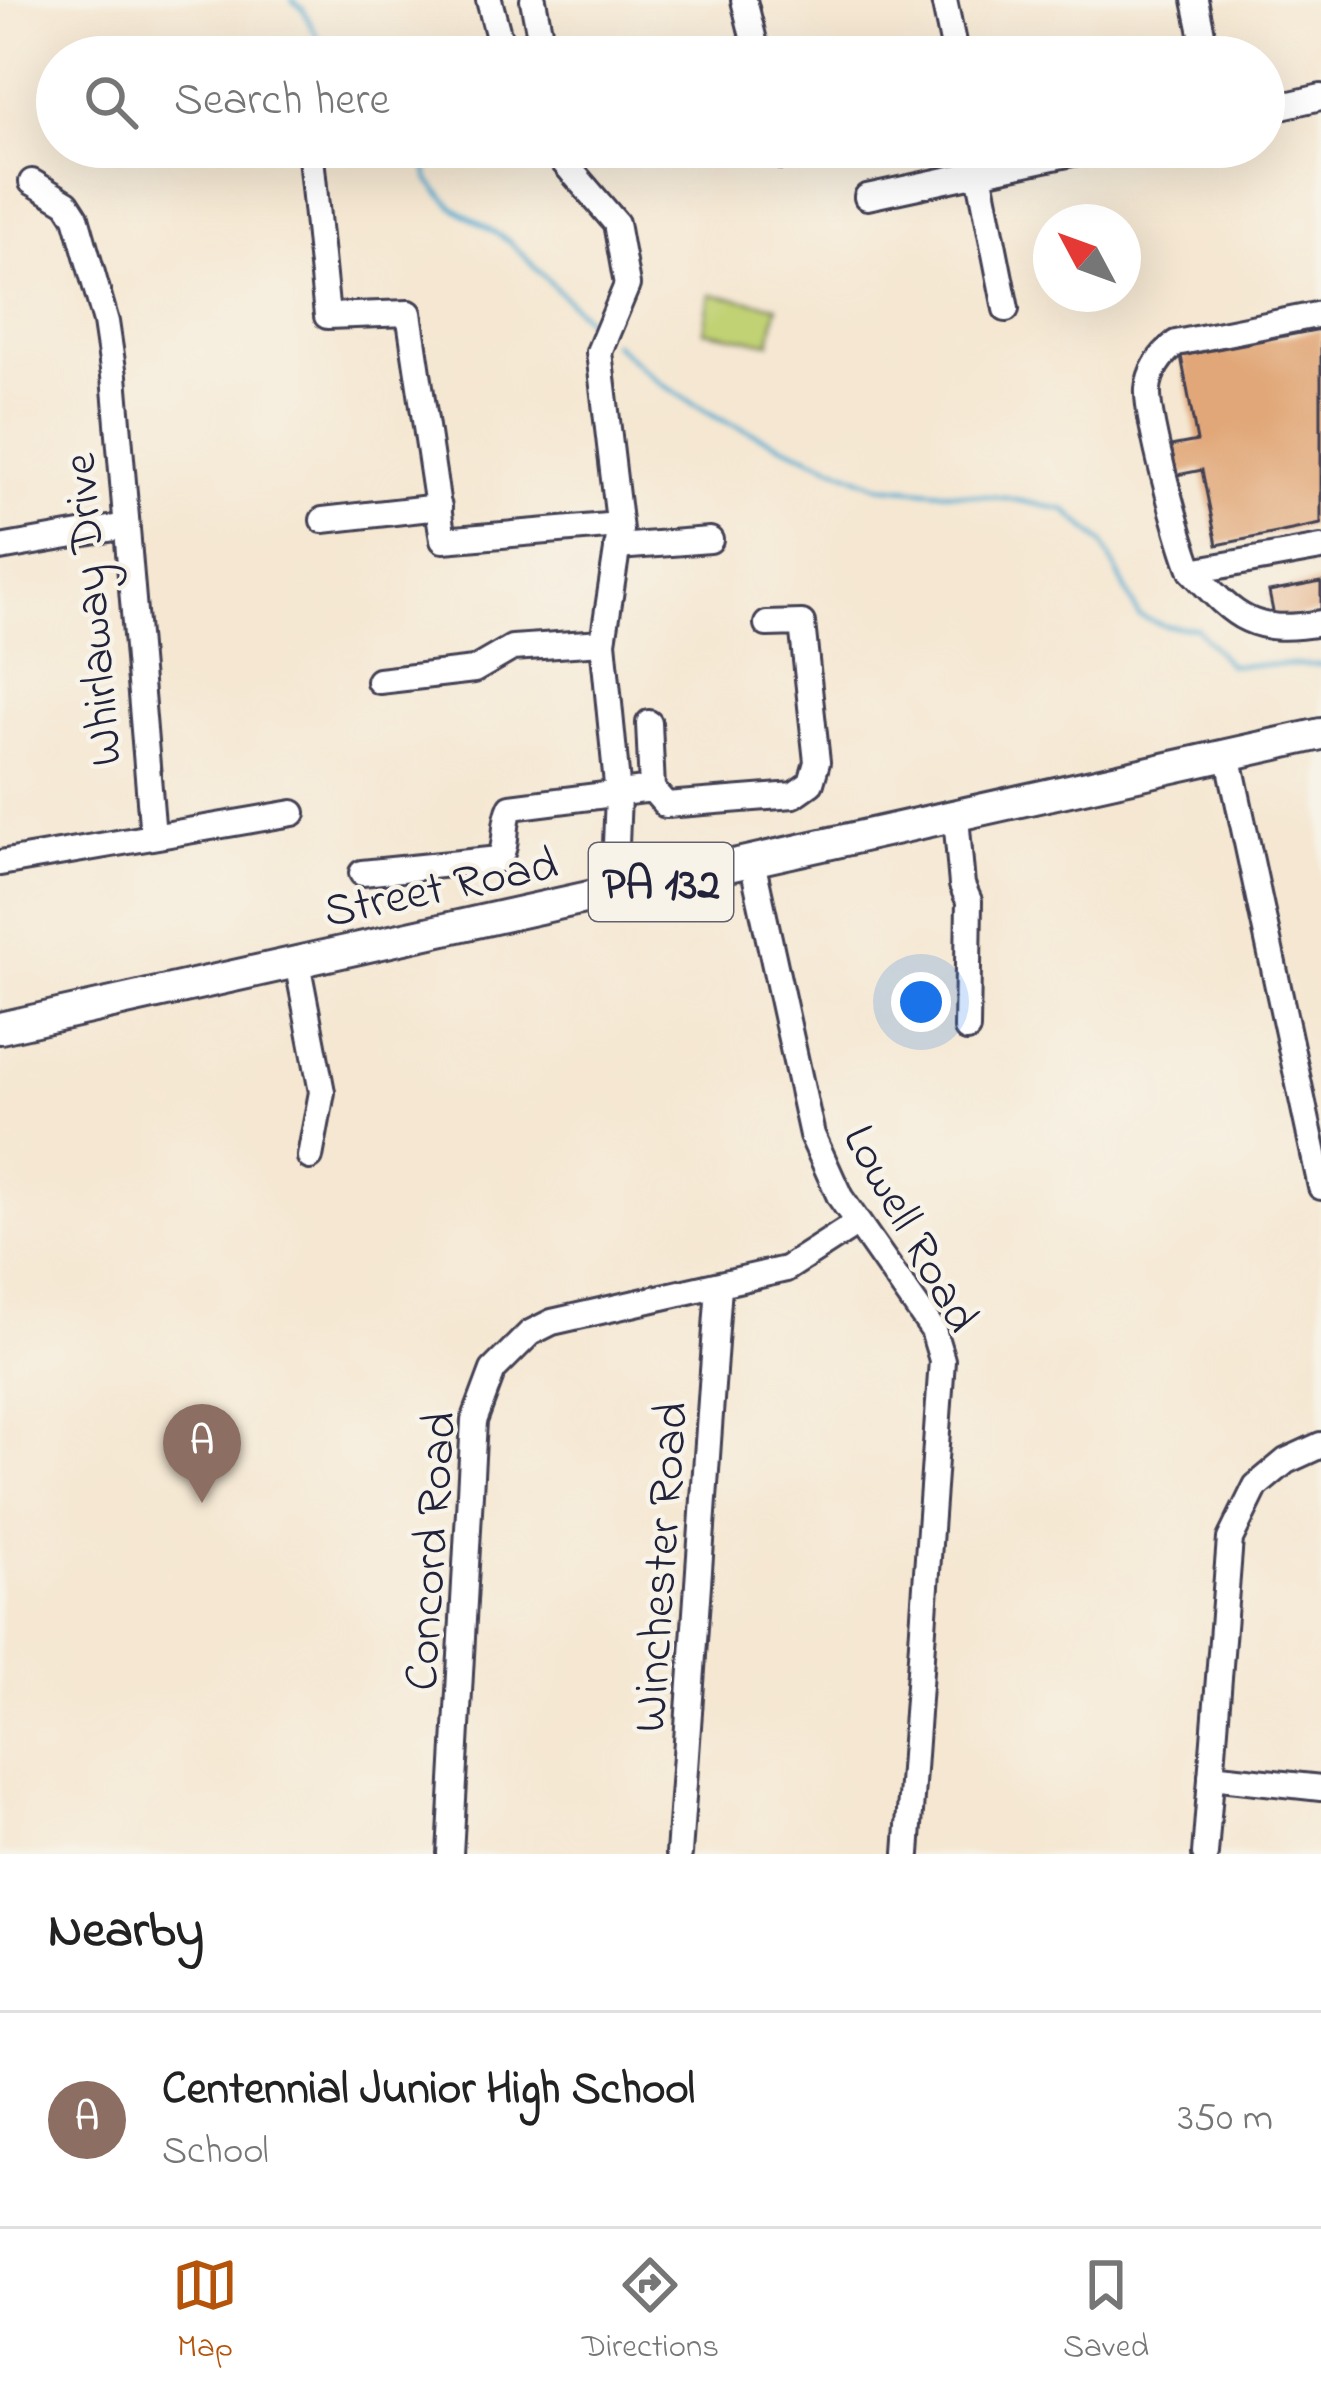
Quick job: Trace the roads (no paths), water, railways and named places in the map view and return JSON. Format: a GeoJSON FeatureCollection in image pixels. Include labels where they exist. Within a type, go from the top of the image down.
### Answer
{"type":"FeatureCollection","features":[{"type":"Feature","properties":{"kind":"main road","name":"Street Road"},"geometry":{"type":"LineString","coordinates":[[0,1028],[1321,734]]}},
{"type":"Feature","properties":{"kind":"street"},"geometry":{"type":"LineString","coordinates":[[489,0],[498,36]]}},
{"type":"Feature","properties":{"kind":"street"},"geometry":{"type":"LineString","coordinates":[[533,0],[540,36]]}},
{"type":"Feature","properties":{"kind":"street"},"geometry":{"type":"LineString","coordinates":[[744,0],[753,36]]}},
{"type":"Feature","properties":{"kind":"street"},"geometry":{"type":"LineString","coordinates":[[944,0],[952,36]]}},
{"type":"Feature","properties":{"kind":"street"},"geometry":{"type":"LineString","coordinates":[[1195,0],[1203,36]]}},
{"type":"Feature","properties":{"kind":"street"},"geometry":{"type":"LineString","coordinates":[[1285,106],[1321,98]]}},
{"type":"Feature","properties":{"kind":"street"},"geometry":{"type":"LineString","coordinates":[[312,168],[327,316],[409,313],[443,540],[618,536],[710,540]]}},
{"type":"Feature","properties":{"kind":"street"},"geometry":{"type":"LineString","coordinates":[[572,168],[616,224],[627,285],[599,352],[618,536],[603,641],[618,795],[614,893]]}},
{"type":"Feature","properties":{"kind":"street"},"geometry":{"type":"LineString","coordinates":[[979,168],[1006,309]]}},
{"type":"Feature","properties":{"kind":"street"},"geometry":{"type":"LineString","coordinates":[[867,197],[1007,168]]}},
{"type":"Feature","properties":{"kind":"street","name":"Whirlaway Drive"},"geometry":{"type":"LineString","coordinates":[[32,182],[67,203],[76,217],[106,322],[153,836]]}},
{"type":"Feature","properties":{"kind":"street"},"geometry":{"type":"LineString","coordinates":[[1321,314],[1176,343],[1158,358],[1148,391],[1181,546],[1192,571],[1248,622],[1278,631],[1321,623]]}},
{"type":"Feature","properties":{"kind":"street"},"geometry":{"type":"LineString","coordinates":[[323,520],[439,507]]}},
{"type":"Feature","properties":{"kind":"street"},"geometry":{"type":"LineString","coordinates":[[0,548],[126,526]]}},
{"type":"Feature","properties":{"kind":"street"},"geometry":{"type":"LineString","coordinates":[[1192,571],[1321,548]]}},
{"type":"Feature","properties":{"kind":"street"},"geometry":{"type":"LineString","coordinates":[[649,723],[652,789],[666,805],[794,795],[811,783],[818,762],[802,623],[767,624]]}},
{"type":"Feature","properties":{"kind":"street"},"geometry":{"type":"LineString","coordinates":[[379,681],[474,670],[512,648],[603,641]]}},
{"type":"Feature","properties":{"kind":"street"},"geometry":{"type":"LineString","coordinates":[[1228,754],[1321,1187]]}},
{"type":"Feature","properties":{"kind":"street"},"geometry":{"type":"LineString","coordinates":[[362,873],[490,862],[506,849],[503,822],[511,806],[652,789]]}},
{"type":"Feature","properties":{"kind":"street"},"geometry":{"type":"LineString","coordinates":[[0,863],[293,813]]}},
{"type":"Feature","properties":{"kind":"street"},"geometry":{"type":"LineString","coordinates":[[956,817],[962,885],[969,901],[967,1029]]}},
{"type":"Feature","properties":{"kind":"street","name":"Lowell Road"},"geometry":{"type":"LineString","coordinates":[[752,862],[812,1135],[856,1224],[932,1330],[942,1360],[907,1854]]}},
{"type":"Feature","properties":{"kind":"street"},"geometry":{"type":"LineString","coordinates":[[297,962],[322,1092],[310,1157]]}},
{"type":"Feature","properties":{"kind":"street","name":"Concord Road"},"geometry":{"type":"LineString","coordinates":[[450,1854],[475,1421],[482,1392],[514,1345],[552,1322],[786,1269],[856,1224]]}},
{"type":"Feature","properties":{"kind":"street","name":"Winchester Road"},"geometry":{"type":"LineString","coordinates":[[679,1854],[719,1286]]}},
{"type":"Feature","properties":{"kind":"street"},"geometry":{"type":"LineString","coordinates":[[1205,1854],[1229,1539],[1256,1486],[1286,1461],[1321,1445]]}},
{"type":"Feature","properties":{"kind":"street"},"geometry":{"type":"LineString","coordinates":[[1211,1776],[1321,1788]]}},
{"type":"Feature","properties":{"kind":"waterway"},"geometry":{"type":"LineString","coordinates":[[292,0],[303,9],[317,36]]}},
{"type":"Feature","properties":{"kind":"waterway"},"geometry":{"type":"LineString","coordinates":[[426,168],[429,181],[453,207],[510,242],[599,332]]}},
{"type":"Feature","properties":{"kind":"waterway"},"geometry":{"type":"LineString","coordinates":[[613,343],[660,383],[715,417],[879,486],[1006,498],[1065,510],[1103,543],[1139,616],[1165,626],[1196,628],[1229,665],[1321,665]]}},
{"type":"Feature","properties":{"kind":"place","name":"Centennial Junior High School"},"geometry":{"type":"Point","coordinates":[202,1503]}}]}
